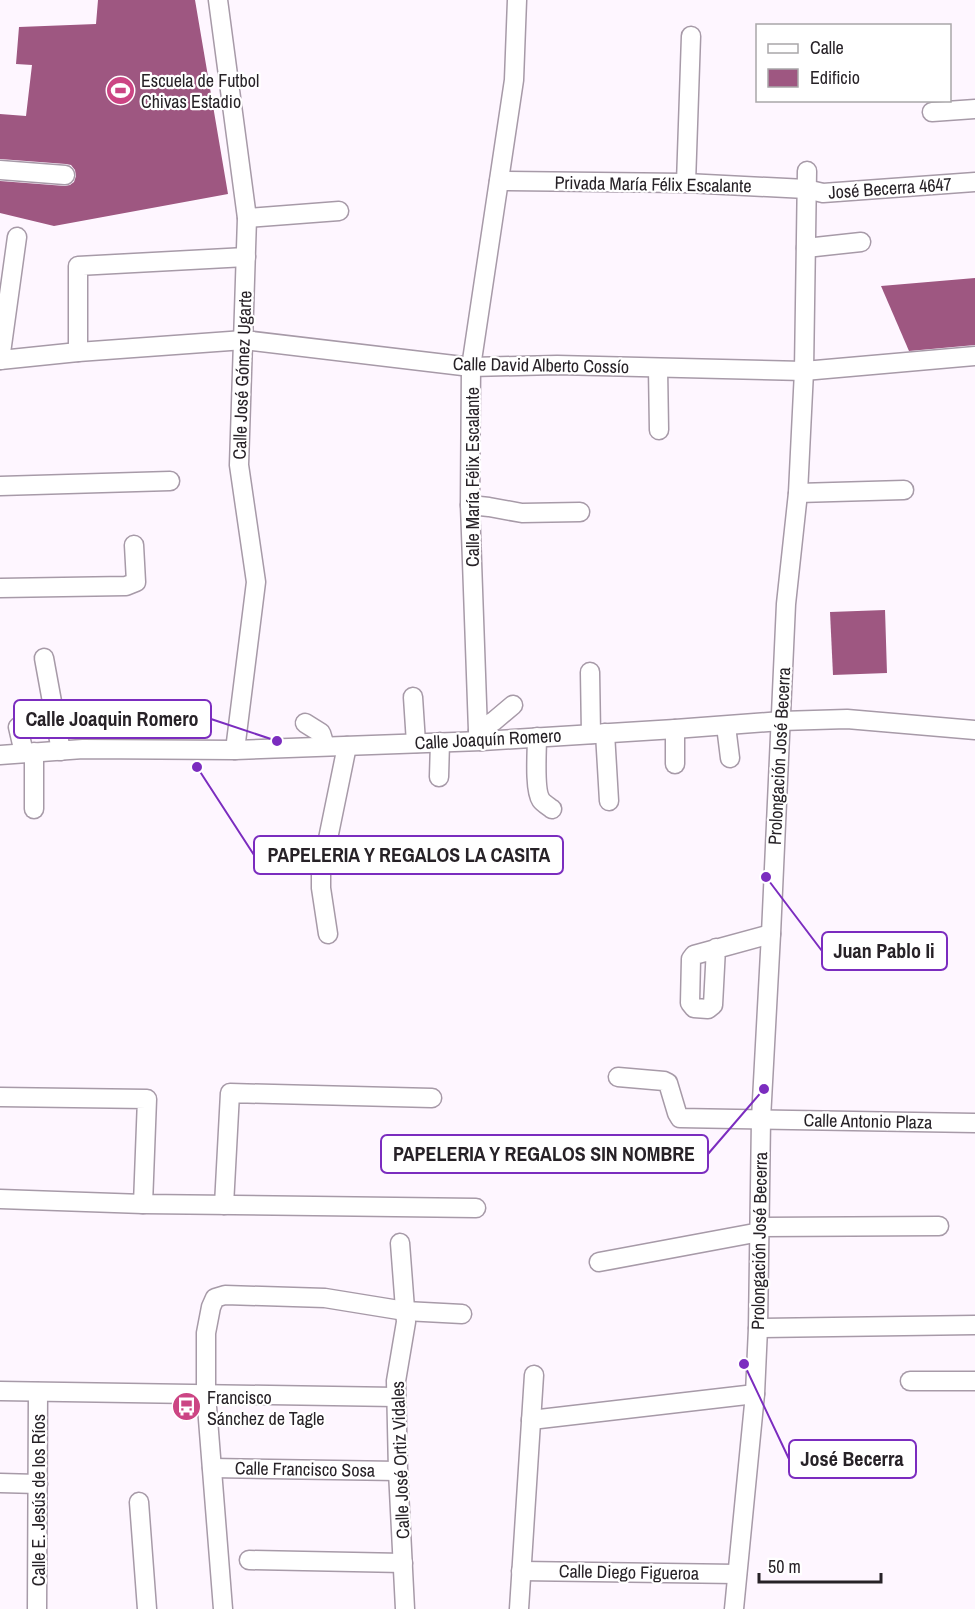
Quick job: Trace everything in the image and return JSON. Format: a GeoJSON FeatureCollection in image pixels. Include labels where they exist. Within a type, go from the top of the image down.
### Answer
{"type":"FeatureCollection","features":[{"type":"Feature","properties":{"kind":"street","name":"Calle José Gómez Ugarte"},"geometry":{"type":"LineString","coordinates":[[218,0],[247,219],[239,465],[256,582],[235,750]]}},
{"type":"Feature","properties":{"kind":"street","name":"Calle María Félix Escalante"},"geometry":{"type":"LineString","coordinates":[[480,736],[470,505],[471,367],[514,80],[517,0]]}},
{"type":"Feature","properties":{"kind":"street"},"geometry":{"type":"LineString","coordinates":[[686,183],[691,36]]}},
{"type":"Feature","properties":{"kind":"street"},"geometry":{"type":"LineString","coordinates":[[932,112],[975,109]]}},
{"type":"Feature","properties":{"kind":"street"},"geometry":{"type":"LineString","coordinates":[[0,170],[65,175]]}},
{"type":"Feature","properties":{"kind":"street","name":"Privada María Félix Escalante"},"geometry":{"type":"LineString","coordinates":[[499,181],[686,183],[807,180]]}},
{"type":"Feature","properties":{"kind":"street","name":"José Becerra 4647"},"geometry":{"type":"LineString","coordinates":[[807,180],[823,193],[975,182]]}},
{"type":"Feature","properties":{"kind":"street","name":"Prolongación José Becerra"},"geometry":{"type":"LineString","coordinates":[[734,1609],[755,1394],[761,1119],[786,604],[798,493],[804,371],[807,180]]}},
{"type":"Feature","properties":{"kind":"street"},"geometry":{"type":"LineString","coordinates":[[247,219],[339,211]]}},
{"type":"Feature","properties":{"kind":"street"},"geometry":{"type":"LineString","coordinates":[[0,360],[17,237]]}},
{"type":"Feature","properties":{"kind":"street"},"geometry":{"type":"LineString","coordinates":[[806,248],[861,242]]}},
{"type":"Feature","properties":{"kind":"street"},"geometry":{"type":"LineString","coordinates":[[78,352],[78,266],[246,258]]}},
{"type":"Feature","properties":{"kind":"street","name":"Calle David Alberto Cossío"},"geometry":{"type":"LineString","coordinates":[[0,360],[244,340],[471,367],[557,365],[804,371],[975,357]]}},
{"type":"Feature","properties":{"kind":"street"},"geometry":{"type":"LineString","coordinates":[[658,368],[659,430]]}},
{"type":"Feature","properties":{"kind":"street"},"geometry":{"type":"LineString","coordinates":[[0,486],[170,481]]}},
{"type":"Feature","properties":{"kind":"street"},"geometry":{"type":"LineString","coordinates":[[798,493],[904,490]]}},
{"type":"Feature","properties":{"kind":"street"},"geometry":{"type":"LineString","coordinates":[[470,505],[522,513],[580,512]]}},
{"type":"Feature","properties":{"kind":"street"},"geometry":{"type":"LineString","coordinates":[[0,588],[126,586],[136,582],[134,545]]}},
{"type":"Feature","properties":{"kind":"street"},"geometry":{"type":"LineString","coordinates":[[44,658],[61,751]]}},
{"type":"Feature","properties":{"kind":"street"},"geometry":{"type":"LineString","coordinates":[[590,672],[609,801]]}},
{"type":"Feature","properties":{"kind":"street"},"geometry":{"type":"LineString","coordinates":[[413,698],[416,743]]}},
{"type":"Feature","properties":{"kind":"street"},"geometry":{"type":"LineString","coordinates":[[480,736],[513,705]]}},
{"type":"Feature","properties":{"kind":"street","name":"Calle Joaquín Romero"},"geometry":{"type":"LineString","coordinates":[[0,755],[83,749],[235,750],[347,746],[440,742],[480,736],[537,737],[781,721],[847,719],[975,730]]}},
{"type":"Feature","properties":{"kind":"street"},"geometry":{"type":"LineString","coordinates":[[305,723],[321,733],[325,746]]}},
{"type":"Feature","properties":{"kind":"street"},"geometry":{"type":"LineString","coordinates":[[726,726],[730,758]]}},
{"type":"Feature","properties":{"kind":"street"},"geometry":{"type":"LineString","coordinates":[[18,727],[29,753],[34,809]]}},
{"type":"Feature","properties":{"kind":"street"},"geometry":{"type":"LineString","coordinates":[[675,729],[675,764]]}},
{"type":"Feature","properties":{"kind":"street"},"geometry":{"type":"LineString","coordinates":[[537,737],[539,798],[552,809]]}},
{"type":"Feature","properties":{"kind":"street"},"geometry":{"type":"LineString","coordinates":[[440,742],[440,777]]}},
{"type":"Feature","properties":{"kind":"street"},"geometry":{"type":"LineString","coordinates":[[328,934],[321,873],[347,746]]}},
{"type":"Feature","properties":{"kind":"street"},"geometry":{"type":"LineString","coordinates":[[716,948],[771,934]]}},
{"type":"Feature","properties":{"kind":"street","name":"Calle Antonio Plaza"},"geometry":{"type":"LineString","coordinates":[[618,1077],[668,1083],[680,1118],[975,1123]]}},
{"type":"Feature","properties":{"kind":"street"},"geometry":{"type":"LineString","coordinates":[[224,1205],[230,1093],[432,1098]]}},
{"type":"Feature","properties":{"kind":"street"},"geometry":{"type":"LineString","coordinates":[[0,1097],[147,1099],[143,1204]]}},
{"type":"Feature","properties":{"kind":"street"},"geometry":{"type":"LineString","coordinates":[[0,1199],[143,1204],[476,1208]]}},
{"type":"Feature","properties":{"kind":"street"},"geometry":{"type":"LineString","coordinates":[[598,1262],[760,1230],[939,1226]]}},
{"type":"Feature","properties":{"kind":"street","name":"Calle José Ortiz Vidales"},"geometry":{"type":"LineString","coordinates":[[400,1243],[406,1322],[396,1381],[396,1398],[405,1609]]}},
{"type":"Feature","properties":{"kind":"street"},"geometry":{"type":"LineString","coordinates":[[223,1609],[206,1394],[206,1333],[211,1306],[215,1298],[225,1295],[325,1298],[405,1311],[462,1314]]}},
{"type":"Feature","properties":{"kind":"street"},"geometry":{"type":"LineString","coordinates":[[758,1328],[975,1325]]}},
{"type":"Feature","properties":{"kind":"street"},"geometry":{"type":"LineString","coordinates":[[519,1609],[534,1375]]}},
{"type":"Feature","properties":{"kind":"street"},"geometry":{"type":"LineString","coordinates":[[910,1381],[975,1382]]}},
{"type":"Feature","properties":{"kind":"street"},"geometry":{"type":"LineString","coordinates":[[0,1391],[396,1398]]}},
{"type":"Feature","properties":{"kind":"street","name":"Calle E. Jesús de los Ríos"},"geometry":{"type":"LineString","coordinates":[[37,1609],[38,1392]]}},
{"type":"Feature","properties":{"kind":"street"},"geometry":{"type":"LineString","coordinates":[[531,1420],[755,1394]]}},
{"type":"Feature","properties":{"kind":"street","name":"Calle Francisco Sosa"},"geometry":{"type":"LineString","coordinates":[[212,1468],[398,1471]]}},
{"type":"Feature","properties":{"kind":"street"},"geometry":{"type":"LineString","coordinates":[[0,1483],[38,1484]]}},
{"type":"Feature","properties":{"kind":"street"},"geometry":{"type":"LineString","coordinates":[[139,1502],[147,1609]]}},
{"type":"Feature","properties":{"kind":"street"},"geometry":{"type":"LineString","coordinates":[[249,1560],[403,1563]]}},
{"type":"Feature","properties":{"kind":"street","name":"Calle Diego Figueroa"},"geometry":{"type":"LineString","coordinates":[[521,1571],[737,1574]]}},
{"type":"Feature","properties":{"kind":"building","name":"Escuela de Futbol Chivas Estadio"},"geometry":{"type":"Polygon","coordinates":[[[98,0],[195,0],[228,194],[54,226],[0,213],[0,181],[65,186],[74,182],[76,176],[71,165],[0,159],[0,114],[26,116],[32,65],[16,64],[19,27],[96,24],[98,0]]]}},
{"type":"Feature","properties":{"kind":"building"},"geometry":{"type":"Polygon","coordinates":[[[975,278],[975,345],[909,351],[881,286],[975,278]]]}},
{"type":"Feature","properties":{"kind":"building"},"geometry":{"type":"Polygon","coordinates":[[[885,610],[887,673],[833,675],[830,612],[885,610]]]}},
{"type":"Feature","properties":{"kind":"place","name":"Escuela de Futbol Chivas Estadio"},"geometry":{"type":"Point","coordinates":[120,90]}},
{"type":"Feature","properties":{"kind":"place","name":"Calle Joaquin Romero"},"geometry":{"type":"Point","coordinates":[277,741]}},
{"type":"Feature","properties":{"kind":"place","name":"PAPELERIA Y REGALOS LA CASITA"},"geometry":{"type":"Point","coordinates":[197,767]}},
{"type":"Feature","properties":{"kind":"place","name":"Juan Pablo Ii"},"geometry":{"type":"Point","coordinates":[766,877]}},
{"type":"Feature","properties":{"kind":"place","name":"PAPELERIA Y REGALOS SIN NOMBRE"},"geometry":{"type":"Point","coordinates":[764,1089]}},
{"type":"Feature","properties":{"kind":"place","name":"José Becerra"},"geometry":{"type":"Point","coordinates":[744,1364]}},
{"type":"Feature","properties":{"kind":"place","name":"Francisco Sánchez de Tagle"},"geometry":{"type":"Point","coordinates":[186,1407]}}]}
